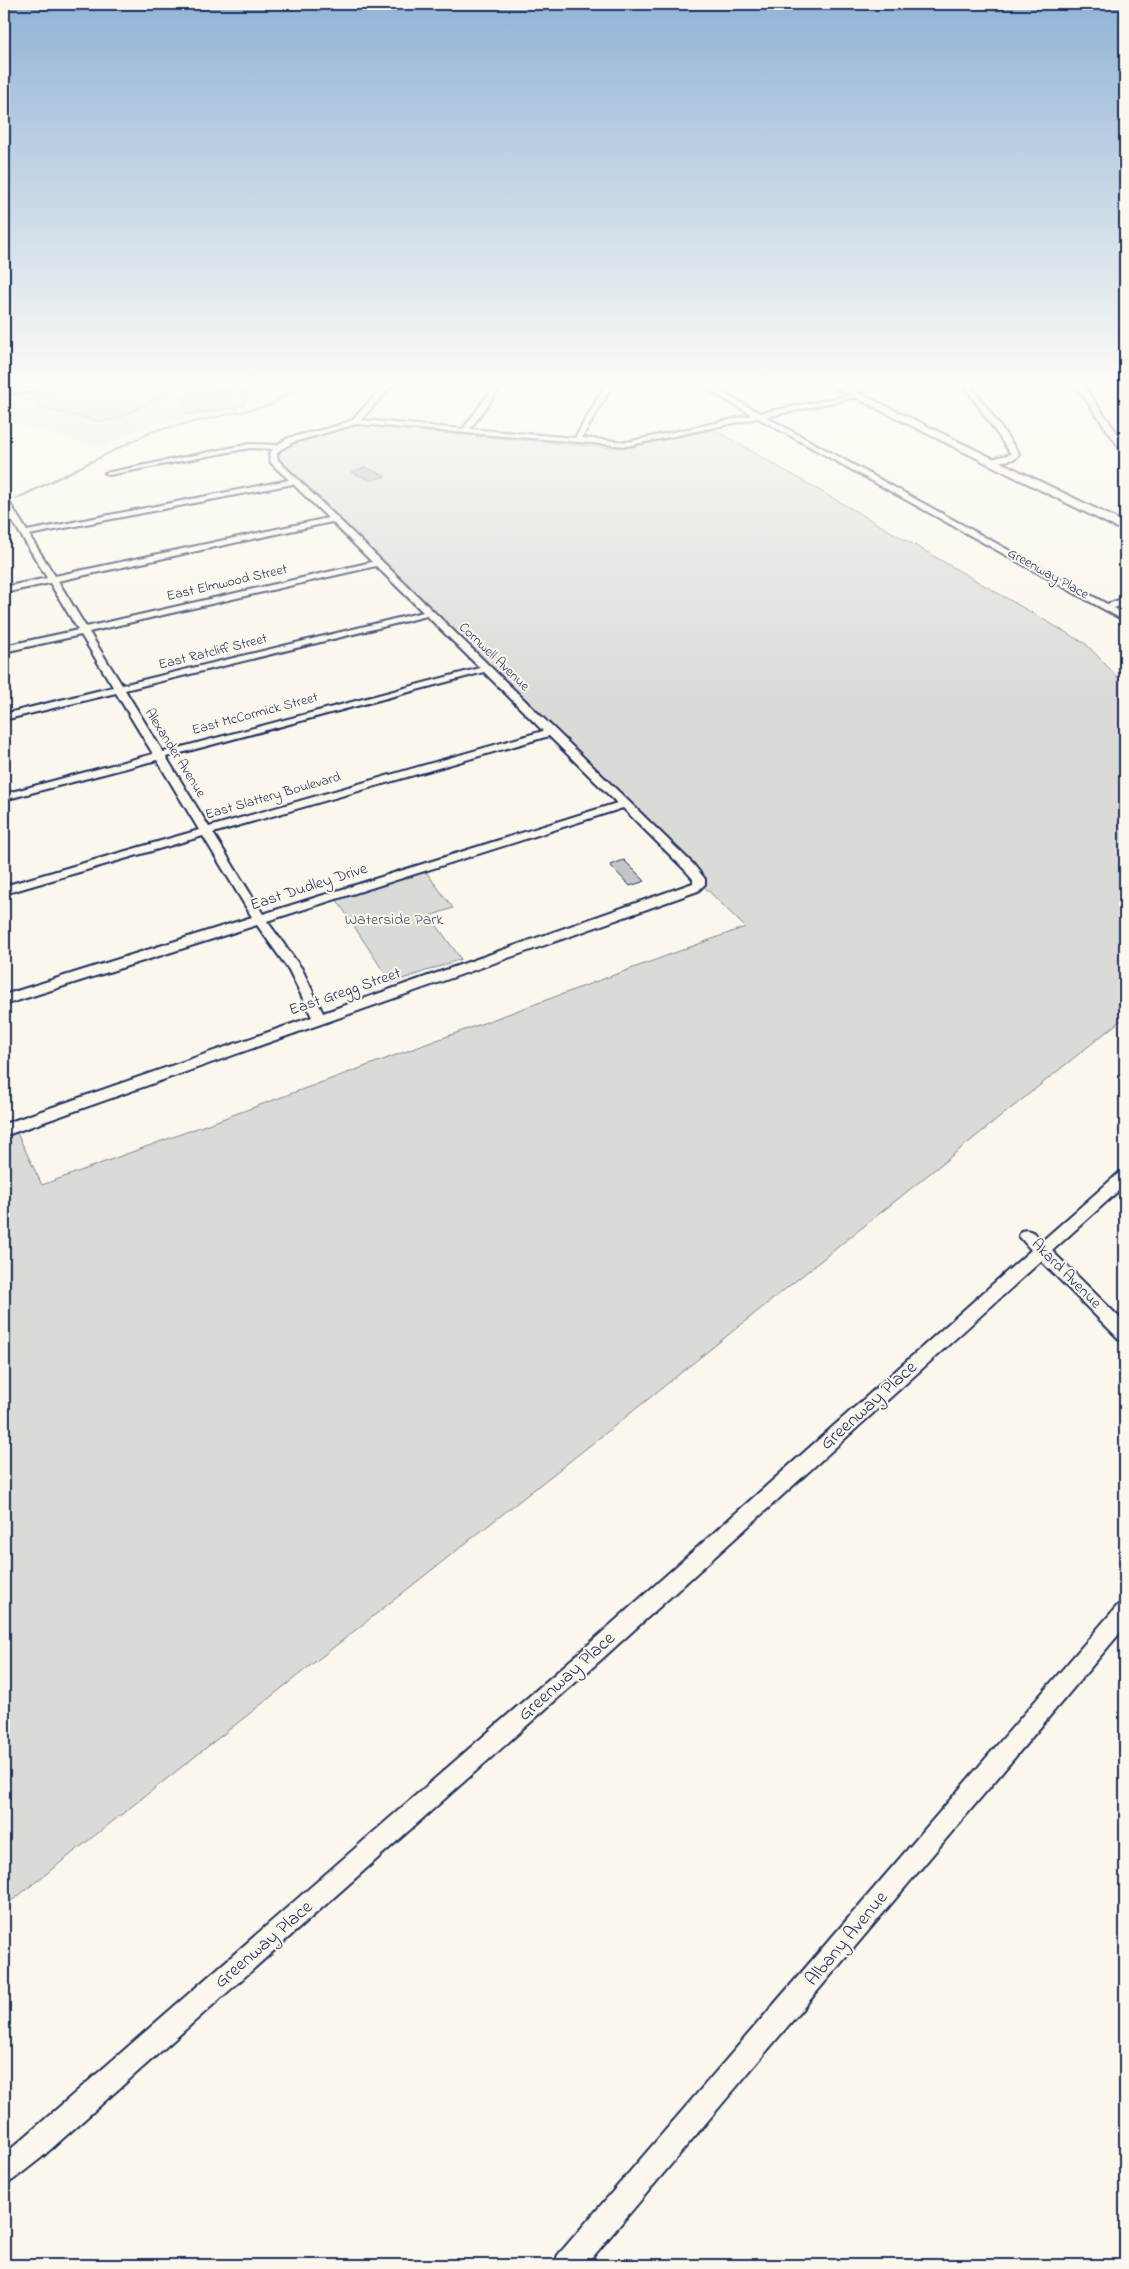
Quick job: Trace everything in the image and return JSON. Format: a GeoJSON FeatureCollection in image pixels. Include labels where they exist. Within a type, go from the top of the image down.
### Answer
{"type":"FeatureCollection","features":[{"type":"Feature","properties":{"kind":"main road"},"geometry":{"type":"LineString","coordinates":[[1041,487],[1125,528]]}},
{"type":"Feature","properties":{"kind":"street"},"geometry":{"type":"LineString","coordinates":[[24,534],[260,487]]}},
{"type":"Feature","properties":{"kind":"street","name":"Cornwell Avenue"},"geometry":{"type":"LineString","coordinates":[[301,487],[332,520],[696,875],[700,882],[696,886]]}},
{"type":"Feature","properties":{"kind":"street","name":"Greenway Place"},"geometry":{"type":"LineString","coordinates":[[888,487],[1125,618]]}},
{"type":"Feature","properties":{"kind":"street","name":"Alexander Avenue"},"geometry":{"type":"LineString","coordinates":[[4,501],[159,756],[260,919],[310,995],[313,1008],[320,1020]]}},
{"type":"Feature","properties":{"kind":"street"},"geometry":{"type":"LineString","coordinates":[[4,590],[332,520]]}},
{"type":"Feature","properties":{"kind":"street","name":"East Elmwood Street"},"geometry":{"type":"LineString","coordinates":[[4,649],[378,563]]}},
{"type":"Feature","properties":{"kind":"street"},"geometry":{"type":"LineString","coordinates":[[1107,607],[1125,601]]}},
{"type":"Feature","properties":{"kind":"street","name":"East Ratcliff Street"},"geometry":{"type":"LineString","coordinates":[[4,717],[429,613]]}},
{"type":"Feature","properties":{"kind":"street","name":"East McCormick Street"},"geometry":{"type":"LineString","coordinates":[[4,797],[486,669]]}},
{"type":"Feature","properties":{"kind":"street","name":"East Slattery Boulevard"},"geometry":{"type":"LineString","coordinates":[[4,890],[550,732]]}},
{"type":"Feature","properties":{"kind":"street","name":"East Dudley Drive"},"geometry":{"type":"LineString","coordinates":[[4,1000],[625,804]]}},
{"type":"Feature","properties":{"kind":"street","name":"East Gregg Street"},"geometry":{"type":"LineString","coordinates":[[4,1130],[696,886]]}},
{"type":"Feature","properties":{"kind":"street","name":"Greenway Place"},"geometry":{"type":"LineString","coordinates":[[4,2171],[32,2149],[589,1658],[1125,1176]]}},
{"type":"Feature","properties":{"kind":"street","name":"Akard Avenue"},"geometry":{"type":"LineString","coordinates":[[1027,1236],[1125,1334]]}},
{"type":"Feature","properties":{"kind":"street","name":"Albany Avenue"},"geometry":{"type":"LineString","coordinates":[[568,2265],[1125,1612]]}},
{"type":"Feature","properties":{"kind":"green space"},"geometry":{"type":"Polygon","coordinates":[[[299,487],[813,487],[1086,644],[1125,685],[1125,1017],[612,1428],[4,1907],[4,1135],[16,1131],[42,1185],[745,927],[299,487]]]}},
{"type":"Feature","properties":{"kind":"green space","name":"Waterside Park"},"geometry":{"type":"Polygon","coordinates":[[[426,872],[453,908],[430,916],[461,959],[391,983],[337,900],[426,872]]]}},
{"type":"Feature","properties":{"kind":"building"},"geometry":{"type":"Polygon","coordinates":[[[624,860],[645,881],[630,886],[610,865],[624,860]]]}},
{"type":"Feature","properties":{"kind":"waterway"},"geometry":{"type":"LineString","coordinates":[[16,499],[40,487]]}}]}
